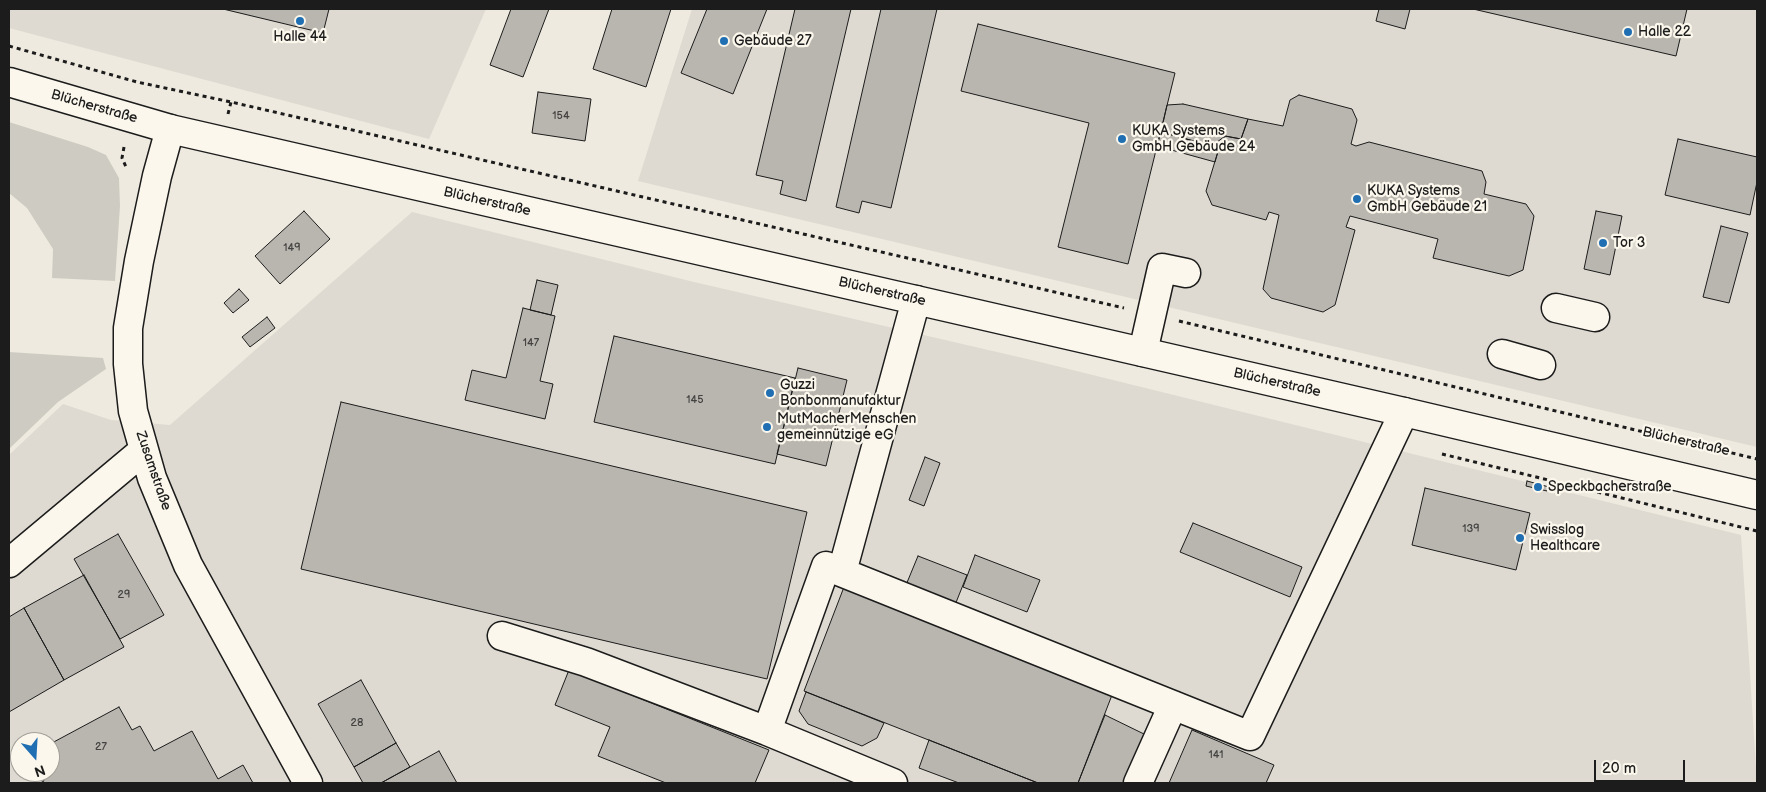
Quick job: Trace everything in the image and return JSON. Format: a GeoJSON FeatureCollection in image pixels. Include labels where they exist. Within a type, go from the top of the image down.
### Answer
{"type":"FeatureCollection","features":[{"type":"Feature","properties":{"kind":"main road","name":"Blücherstraße"},"geometry":{"type":"LineString","coordinates":[[9,82],[170,129],[1404,412],[1757,495]]}},
{"type":"Feature","properties":{"kind":"main road","name":"Zusamstraße"},"geometry":{"type":"LineString","coordinates":[[170,129],[139,261],[128,328],[128,364],[133,410],[152,478],[188,565],[308,783]]}},
{"type":"Feature","properties":{"kind":"main road"},"geometry":{"type":"LineString","coordinates":[[1143,352],[1162,268],[1186,274]]}},
{"type":"Feature","properties":{"kind":"main road"},"geometry":{"type":"LineString","coordinates":[[842,572],[916,300]]}},
{"type":"Feature","properties":{"kind":"main road"},"geometry":{"type":"LineString","coordinates":[[1556,308],[1595,317]]}},
{"type":"Feature","properties":{"kind":"main road"},"geometry":{"type":"LineString","coordinates":[[1502,354],[1541,365]]}},
{"type":"Feature","properties":{"kind":"main road"},"geometry":{"type":"LineString","coordinates":[[767,731],[826,566],[1250,736],[1404,412]]}},
{"type":"Feature","properties":{"kind":"main road"},"geometry":{"type":"LineString","coordinates":[[9,563],[144,450]]}},
{"type":"Feature","properties":{"kind":"main road"},"geometry":{"type":"LineString","coordinates":[[502,636],[586,662],[767,731],[893,783]]}},
{"type":"Feature","properties":{"kind":"main road"},"geometry":{"type":"LineString","coordinates":[[1138,783],[1173,705]]}},
{"type":"Feature","properties":{"kind":"path","name":"Blücherstraße"},"geometry":{"type":"LineString","coordinates":[[9,46],[137,82],[355,130],[1152,315],[1757,459]]}},
{"type":"Feature","properties":{"kind":"shaded area"},"geometry":{"type":"Polygon","coordinates":[[[9,9],[486,9],[429,139],[9,28],[9,9]]]}},
{"type":"Feature","properties":{"kind":"shaded area"},"geometry":{"type":"Polygon","coordinates":[[[692,9],[1757,9],[1757,447],[638,181],[692,9]]]}},
{"type":"Feature","properties":{"kind":"shaded area"},"geometry":{"type":"Polygon","coordinates":[[[9,122],[88,147],[106,155],[119,178],[120,206],[115,281],[52,278],[53,249],[27,208],[9,193],[9,122]]]}},
{"type":"Feature","properties":{"kind":"shaded area"},"geometry":{"type":"Polygon","coordinates":[[[412,212],[694,282],[1036,361],[1741,535],[1757,783],[9,783],[9,455],[63,404],[111,420],[170,425],[412,212]]]}},
{"type":"Feature","properties":{"kind":"shaded area"},"geometry":{"type":"Polygon","coordinates":[[[9,352],[103,358],[106,369],[58,402],[9,449],[9,352]]]}},
{"type":"Feature","properties":{"kind":"building","name":"Halle 44"},"geometry":{"type":"Polygon","coordinates":[[[223,9],[329,9],[323,33],[223,9]]]}},
{"type":"Feature","properties":{"kind":"building"},"geometry":{"type":"Polygon","coordinates":[[[511,9],[549,9],[523,77],[490,65],[511,9]]]}},
{"type":"Feature","properties":{"kind":"building"},"geometry":{"type":"Polygon","coordinates":[[[612,9],[671,9],[646,87],[593,69],[612,9]]]}},
{"type":"Feature","properties":{"kind":"building","name":"Gebäude 27"},"geometry":{"type":"Polygon","coordinates":[[[707,9],[767,9],[733,94],[681,73],[707,9]]]}},
{"type":"Feature","properties":{"kind":"building"},"geometry":{"type":"Polygon","coordinates":[[[795,9],[851,9],[806,201],[780,194],[783,181],[756,175],[795,9]]]}},
{"type":"Feature","properties":{"kind":"building"},"geometry":{"type":"Polygon","coordinates":[[[881,9],[937,9],[891,208],[862,201],[859,213],[836,207],[881,9]]]}},
{"type":"Feature","properties":{"kind":"building"},"geometry":{"type":"Polygon","coordinates":[[[1379,9],[1410,9],[1405,29],[1376,21],[1379,9]]]}},
{"type":"Feature","properties":{"kind":"building","name":"Halle 22"},"geometry":{"type":"Polygon","coordinates":[[[1473,9],[1687,9],[1676,56],[1473,9]]]}},
{"type":"Feature","properties":{"kind":"building","name":"KUKA Systems GmbH Gebäude 24"},"geometry":{"type":"Polygon","coordinates":[[[978,24],[1175,73],[1128,264],[1058,247],[1089,123],[961,91],[978,24]]]}},
{"type":"Feature","properties":{"kind":"building"},"geometry":{"type":"Polygon","coordinates":[[[538,92],[591,99],[585,141],[532,133],[538,92]]]}},
{"type":"Feature","properties":{"kind":"building","name":"KUKA Systems GmbH Gebäude 21"},"geometry":{"type":"Polygon","coordinates":[[[1299,95],[1352,109],[1357,120],[1351,144],[1356,146],[1369,142],[1482,171],[1486,182],[1484,194],[1526,204],[1534,216],[1523,270],[1509,276],[1433,258],[1438,239],[1350,216],[1346,227],[1355,230],[1335,305],[1323,312],[1271,298],[1263,289],[1279,215],[1269,212],[1266,220],[1212,205],[1206,191],[1219,148],[1225,136],[1241,139],[1248,119],[1283,126],[1290,100],[1299,95]]]}},
{"type":"Feature","properties":{"kind":"building"},"geometry":{"type":"Polygon","coordinates":[[[1183,104],[1248,119],[1241,139],[1225,136],[1212,146],[1161,132],[1167,105],[1183,104]]]}},
{"type":"Feature","properties":{"kind":"building"},"geometry":{"type":"Polygon","coordinates":[[[1161,132],[1219,148],[1215,162],[1157,146],[1161,132]]]}},
{"type":"Feature","properties":{"kind":"building"},"geometry":{"type":"Polygon","coordinates":[[[1678,139],[1757,157],[1757,182],[1750,215],[1665,195],[1678,139]]]}},
{"type":"Feature","properties":{"kind":"building"},"geometry":{"type":"Polygon","coordinates":[[[304,211],[330,239],[280,284],[255,256],[304,211]]]}},
{"type":"Feature","properties":{"kind":"building","name":"Tor 3"},"geometry":{"type":"Polygon","coordinates":[[[1596,211],[1622,216],[1610,275],[1584,269],[1596,211]]]}},
{"type":"Feature","properties":{"kind":"building"},"geometry":{"type":"Polygon","coordinates":[[[1721,226],[1748,233],[1729,303],[1703,297],[1721,226]]]}},
{"type":"Feature","properties":{"kind":"building"},"geometry":{"type":"Polygon","coordinates":[[[537,280],[558,285],[551,315],[530,310],[537,280]]]}},
{"type":"Feature","properties":{"kind":"building"},"geometry":{"type":"Polygon","coordinates":[[[239,289],[249,300],[233,313],[224,303],[239,289]]]}},
{"type":"Feature","properties":{"kind":"building"},"geometry":{"type":"Polygon","coordinates":[[[523,308],[555,316],[540,381],[553,384],[545,419],[465,400],[472,370],[506,378],[523,308]]]}},
{"type":"Feature","properties":{"kind":"building"},"geometry":{"type":"Polygon","coordinates":[[[267,317],[275,328],[250,347],[242,337],[267,317]]]}},
{"type":"Feature","properties":{"kind":"building"},"geometry":{"type":"Polygon","coordinates":[[[614,336],[795,378],[775,464],[594,422],[614,336]]]}},
{"type":"Feature","properties":{"kind":"building"},"geometry":{"type":"Polygon","coordinates":[[[798,368],[847,380],[826,466],[777,454],[798,368]]]}},
{"type":"Feature","properties":{"kind":"building"},"geometry":{"type":"Polygon","coordinates":[[[341,402],[807,512],[767,679],[301,569],[341,402]]]}},
{"type":"Feature","properties":{"kind":"building"},"geometry":{"type":"Polygon","coordinates":[[[925,457],[940,463],[924,506],[909,500],[925,457]]]}},
{"type":"Feature","properties":{"kind":"building"},"geometry":{"type":"Polygon","coordinates":[[[1527,481],[1549,487],[1547,491],[1526,486],[1527,481]]]}},
{"type":"Feature","properties":{"kind":"building"},"geometry":{"type":"Polygon","coordinates":[[[1425,488],[1530,513],[1516,570],[1412,545],[1425,488]]]}},
{"type":"Feature","properties":{"kind":"building"},"geometry":{"type":"Polygon","coordinates":[[[1193,523],[1302,567],[1290,597],[1180,552],[1193,523]]]}},
{"type":"Feature","properties":{"kind":"building"},"geometry":{"type":"Polygon","coordinates":[[[118,534],[164,615],[120,639],[74,559],[118,534]]]}},
{"type":"Feature","properties":{"kind":"building"},"geometry":{"type":"Polygon","coordinates":[[[975,555],[1040,580],[1027,612],[963,587],[975,555]]]}},
{"type":"Feature","properties":{"kind":"building"},"geometry":{"type":"Polygon","coordinates":[[[918,556],[967,575],[955,605],[906,585],[918,556]]]}},
{"type":"Feature","properties":{"kind":"building"},"geometry":{"type":"Polygon","coordinates":[[[84,575],[124,647],[64,680],[24,608],[84,575]]]}},
{"type":"Feature","properties":{"kind":"building"},"geometry":{"type":"Polygon","coordinates":[[[844,587],[1112,695],[1078,783],[1038,783],[804,691],[844,587]]]}},
{"type":"Feature","properties":{"kind":"building"},"geometry":{"type":"Polygon","coordinates":[[[24,608],[64,680],[9,712],[9,617],[24,608]]]}},
{"type":"Feature","properties":{"kind":"building"},"geometry":{"type":"Polygon","coordinates":[[[569,670],[769,750],[755,783],[666,783],[598,756],[610,727],[555,705],[569,670]]]}},
{"type":"Feature","properties":{"kind":"building"},"geometry":{"type":"Polygon","coordinates":[[[361,680],[396,743],[354,767],[318,704],[361,680]]]}},
{"type":"Feature","properties":{"kind":"building"},"geometry":{"type":"Polygon","coordinates":[[[806,692],[884,723],[877,738],[862,746],[808,724],[799,711],[806,692]]]}},
{"type":"Feature","properties":{"kind":"building"},"geometry":{"type":"Polygon","coordinates":[[[119,707],[132,730],[140,726],[154,751],[192,731],[218,779],[243,765],[253,783],[40,783],[60,782],[60,739],[119,707]]]}},
{"type":"Feature","properties":{"kind":"building"},"geometry":{"type":"Polygon","coordinates":[[[1105,715],[1146,735],[1127,783],[1078,783],[1105,715]]]}},
{"type":"Feature","properties":{"kind":"building"},"geometry":{"type":"Polygon","coordinates":[[[1192,730],[1274,765],[1266,783],[1169,783],[1192,730]]]}},
{"type":"Feature","properties":{"kind":"building"},"geometry":{"type":"Polygon","coordinates":[[[929,740],[1038,783],[959,783],[919,768],[929,740]]]}},
{"type":"Feature","properties":{"kind":"building"},"geometry":{"type":"Polygon","coordinates":[[[396,743],[410,767],[381,783],[363,783],[354,767],[396,743]]]}},
{"type":"Feature","properties":{"kind":"building"},"geometry":{"type":"Polygon","coordinates":[[[439,751],[457,783],[381,783],[439,751]]]}},
{"type":"Feature","properties":{"kind":"place","name":"Halle 44"},"geometry":{"type":"Point","coordinates":[300,21]}},
{"type":"Feature","properties":{"kind":"place","name":"Halle 22"},"geometry":{"type":"Point","coordinates":[1628,32]}},
{"type":"Feature","properties":{"kind":"place","name":"Gebäude 27"},"geometry":{"type":"Point","coordinates":[724,41]}},
{"type":"Feature","properties":{"kind":"place","name":"KUKA Systems GmbH Gebäude 24"},"geometry":{"type":"Point","coordinates":[1122,139]}},
{"type":"Feature","properties":{"kind":"place","name":"KUKA Systems GmbH Gebäude 21"},"geometry":{"type":"Point","coordinates":[1357,199]}},
{"type":"Feature","properties":{"kind":"place","name":"Tor 3"},"geometry":{"type":"Point","coordinates":[1603,243]}},
{"type":"Feature","properties":{"kind":"place","name":"Guzzi Bonbonmanufaktur"},"geometry":{"type":"Point","coordinates":[770,393]}},
{"type":"Feature","properties":{"kind":"place","name":"MutMacherMenschen gemeinnützige eG"},"geometry":{"type":"Point","coordinates":[767,427]}},
{"type":"Feature","properties":{"kind":"place","name":"Speckbacherstraße"},"geometry":{"type":"Point","coordinates":[1538,487]}},
{"type":"Feature","properties":{"kind":"place","name":"Swisslog Healthcare"},"geometry":{"type":"Point","coordinates":[1520,538]}}]}
